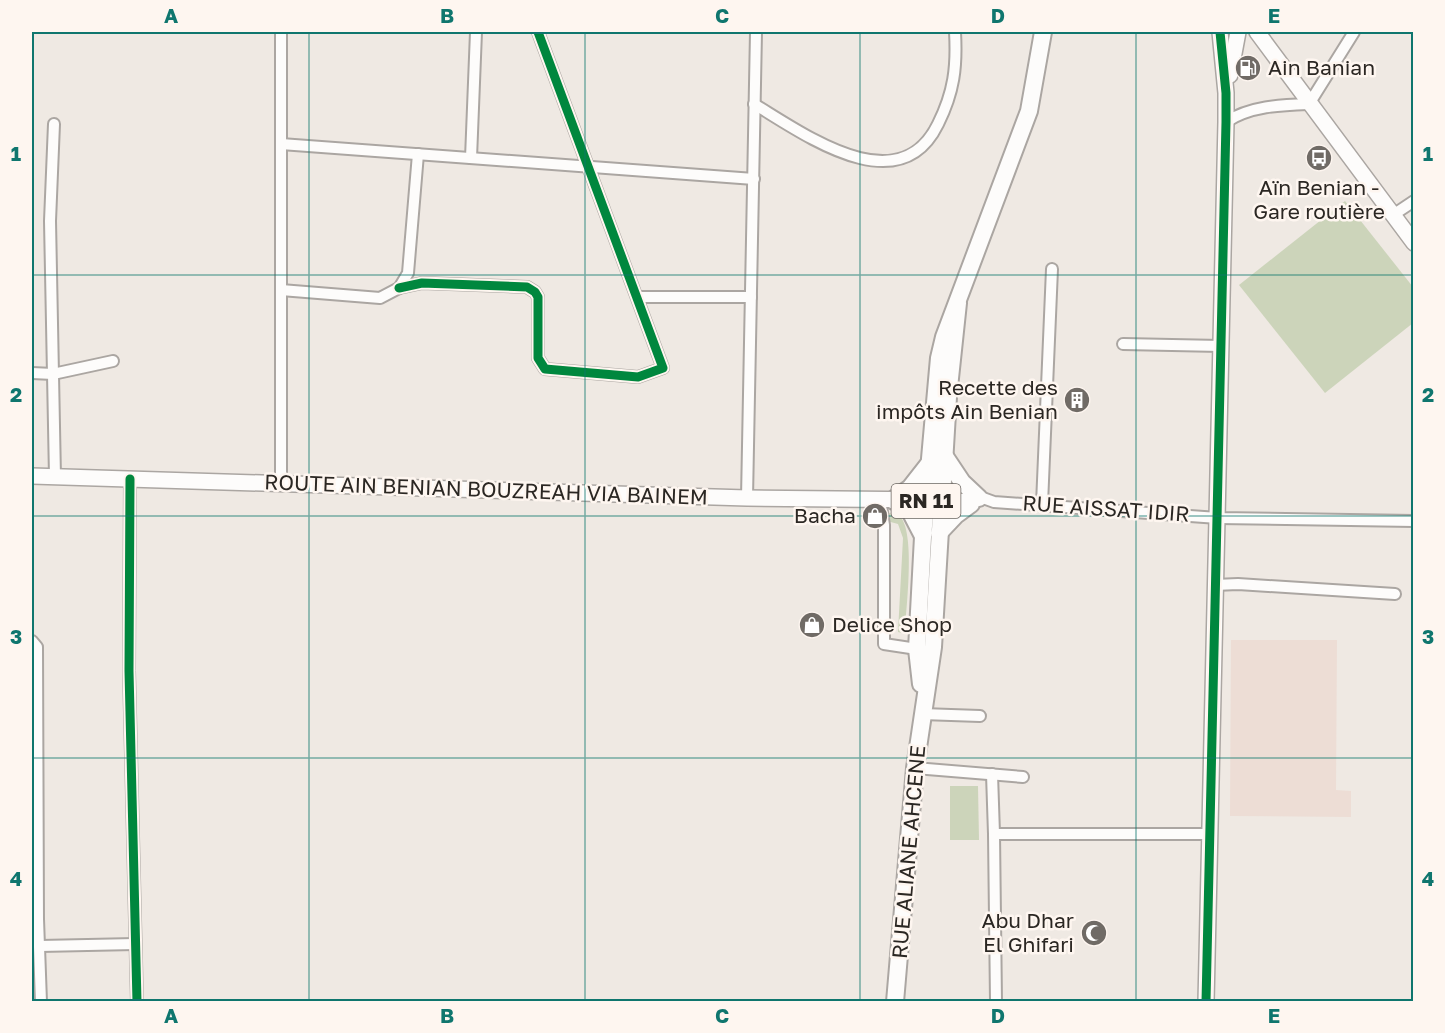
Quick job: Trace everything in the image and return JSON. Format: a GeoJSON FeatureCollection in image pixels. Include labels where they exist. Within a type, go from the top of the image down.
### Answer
{"type":"FeatureCollection","features":[{"type":"Feature","properties":{"kind":"main road","name":"RN 11"},"geometry":{"type":"LineString","coordinates":[[958,303],[1029,111],[1043,32]]}},
{"type":"Feature","properties":{"kind":"main road"},"geometry":{"type":"LineString","coordinates":[[1220,32],[1227,93]]}},
{"type":"Feature","properties":{"kind":"main road"},"geometry":{"type":"LineString","coordinates":[[1206,1002],[1226,122],[1227,93],[1238,32]]}},
{"type":"Feature","properties":{"kind":"main road"},"geometry":{"type":"LineString","coordinates":[[1257,32],[1413,243]]}},
{"type":"Feature","properties":{"kind":"main road","name":"RUE ALIANE AHCENE"},"geometry":{"type":"LineString","coordinates":[[933,500],[944,454],[958,303]]}},
{"type":"Feature","properties":{"kind":"main road","name":"RUE ALIANE AHCENE"},"geometry":{"type":"LineString","coordinates":[[923,709],[917,649],[931,535],[933,500],[929,464],[939,358],[944,337],[958,303]]}},
{"type":"Feature","properties":{"kind":"main road"},"geometry":{"type":"LineString","coordinates":[[886,500],[916,518],[931,535],[956,514],[981,502],[962,482],[944,454]]}},
{"type":"Feature","properties":{"kind":"main road"},"geometry":{"type":"LineString","coordinates":[[886,500],[910,488],[929,464]]}},
{"type":"Feature","properties":{"kind":"main road","name":"ROUTE AIN BENIAN BOUZREAH VIA BAINEM"},"geometry":{"type":"LineString","coordinates":[[32,476],[747,498],[933,500]]}},
{"type":"Feature","properties":{"kind":"main road","name":"RUE ALIANE AHCENE"},"geometry":{"type":"LineString","coordinates":[[896,1002],[915,768],[933,647],[931,535]]}},
{"type":"Feature","properties":{"kind":"street"},"geometry":{"type":"LineString","coordinates":[[281,32],[281,484]]}},
{"type":"Feature","properties":{"kind":"street"},"geometry":{"type":"LineString","coordinates":[[471,158],[476,32]]}},
{"type":"Feature","properties":{"kind":"street"},"geometry":{"type":"LineString","coordinates":[[281,290],[380,297],[399,288],[422,284],[530,288],[537,294],[539,300],[538,358],[542,366],[551,371],[638,377],[663,368],[538,32]]}},
{"type":"Feature","properties":{"kind":"street"},"geometry":{"type":"LineString","coordinates":[[747,498],[756,32]]}},
{"type":"Feature","properties":{"kind":"street"},"geometry":{"type":"LineString","coordinates":[[754,104],[821,145],[847,155],[881,162],[908,157],[930,141],[951,99],[956,53],[955,32]]}},
{"type":"Feature","properties":{"kind":"street"},"geometry":{"type":"LineString","coordinates":[[1226,122],[1237,115],[1261,109],[1309,104],[1354,32]]}},
{"type":"Feature","properties":{"kind":"street"},"geometry":{"type":"LineString","coordinates":[[54,124],[50,221],[55,477]]}},
{"type":"Feature","properties":{"kind":"street"},"geometry":{"type":"LineString","coordinates":[[281,144],[754,179]]}},
{"type":"Feature","properties":{"kind":"street"},"geometry":{"type":"LineString","coordinates":[[399,288],[408,273],[418,154]]}},
{"type":"Feature","properties":{"kind":"street"},"geometry":{"type":"LineString","coordinates":[[1393,215],[1413,201]]}},
{"type":"Feature","properties":{"kind":"street"},"geometry":{"type":"LineString","coordinates":[[1042,504],[1052,269]]}},
{"type":"Feature","properties":{"kind":"street"},"geometry":{"type":"LineString","coordinates":[[638,297],[751,297]]}},
{"type":"Feature","properties":{"kind":"street"},"geometry":{"type":"LineString","coordinates":[[1123,344],[1221,346]]}},
{"type":"Feature","properties":{"kind":"street"},"geometry":{"type":"LineString","coordinates":[[32,373],[53,374],[113,361]]}},
{"type":"Feature","properties":{"kind":"street"},"geometry":{"type":"LineString","coordinates":[[130,479],[129,671],[136,1002]]}},
{"type":"Feature","properties":{"kind":"street"},"geometry":{"type":"LineString","coordinates":[[886,500],[884,644],[917,649]]}},
{"type":"Feature","properties":{"kind":"street","name":"RUE AISSAT IDIR"},"geometry":{"type":"LineString","coordinates":[[933,500],[1042,504],[1218,518],[1413,521]]}},
{"type":"Feature","properties":{"kind":"street"},"geometry":{"type":"LineString","coordinates":[[1215,585],[1238,584],[1395,594]]}},
{"type":"Feature","properties":{"kind":"street"},"geometry":{"type":"LineString","coordinates":[[32,640],[37,647],[34,797],[35,919],[39,946],[41,1002]]}},
{"type":"Feature","properties":{"kind":"street"},"geometry":{"type":"LineString","coordinates":[[923,709],[980,716]]}},
{"type":"Feature","properties":{"kind":"street"},"geometry":{"type":"LineString","coordinates":[[915,768],[1023,777]]}},
{"type":"Feature","properties":{"kind":"street"},"geometry":{"type":"LineString","coordinates":[[992,774],[996,1002]]}},
{"type":"Feature","properties":{"kind":"street"},"geometry":{"type":"LineString","coordinates":[[994,834],[1209,834]]}},
{"type":"Feature","properties":{"kind":"street"},"geometry":{"type":"LineString","coordinates":[[39,946],[135,944]]}},
{"type":"Feature","properties":{"kind":"shaded area"},"geometry":{"type":"Polygon","coordinates":[[[1231,640],[1337,640],[1336,790],[1351,791],[1351,817],[1230,816],[1231,640]]]}},
{"type":"Feature","properties":{"kind":"green space"},"geometry":{"type":"Polygon","coordinates":[[[1345,201],[1413,287],[1413,323],[1325,393],[1239,285],[1345,201]]]}},
{"type":"Feature","properties":{"kind":"green space"},"geometry":{"type":"Polygon","coordinates":[[[887,513],[897,514],[903,521],[907,533],[909,568],[905,630],[902,633],[898,632],[903,538],[898,524],[887,521],[887,513]]]}},
{"type":"Feature","properties":{"kind":"green space"},"geometry":{"type":"Polygon","coordinates":[[[950,786],[978,786],[979,840],[950,840],[950,786]]]}},
{"type":"Feature","properties":{"kind":"cycle path"},"geometry":{"type":"LineString","coordinates":[[399,288],[422,283],[527,287],[538,297],[538,358],[545,369],[638,377],[663,368],[538,32]]}},
{"type":"Feature","properties":{"kind":"cycle path"},"geometry":{"type":"LineString","coordinates":[[1206,1002],[1226,122],[1226,93],[1220,32]]}},
{"type":"Feature","properties":{"kind":"cycle path"},"geometry":{"type":"LineString","coordinates":[[130,479],[129,671],[137,1002]]}},
{"type":"Feature","properties":{"kind":"place","name":"Ain Banian"},"geometry":{"type":"Point","coordinates":[1248,68]}},
{"type":"Feature","properties":{"kind":"place","name":"Aïn Benian - Gare routière"},"geometry":{"type":"Point","coordinates":[1319,158]}},
{"type":"Feature","properties":{"kind":"place","name":"Recette des impôts Ain Benian"},"geometry":{"type":"Point","coordinates":[1077,400]}},
{"type":"Feature","properties":{"kind":"place","name":"Bacha"},"geometry":{"type":"Point","coordinates":[875,516]}},
{"type":"Feature","properties":{"kind":"place","name":"Delice Shop"},"geometry":{"type":"Point","coordinates":[812,625]}},
{"type":"Feature","properties":{"kind":"place","name":"Abu Dhar El Ghifari"},"geometry":{"type":"Point","coordinates":[1094,933]}}]}
